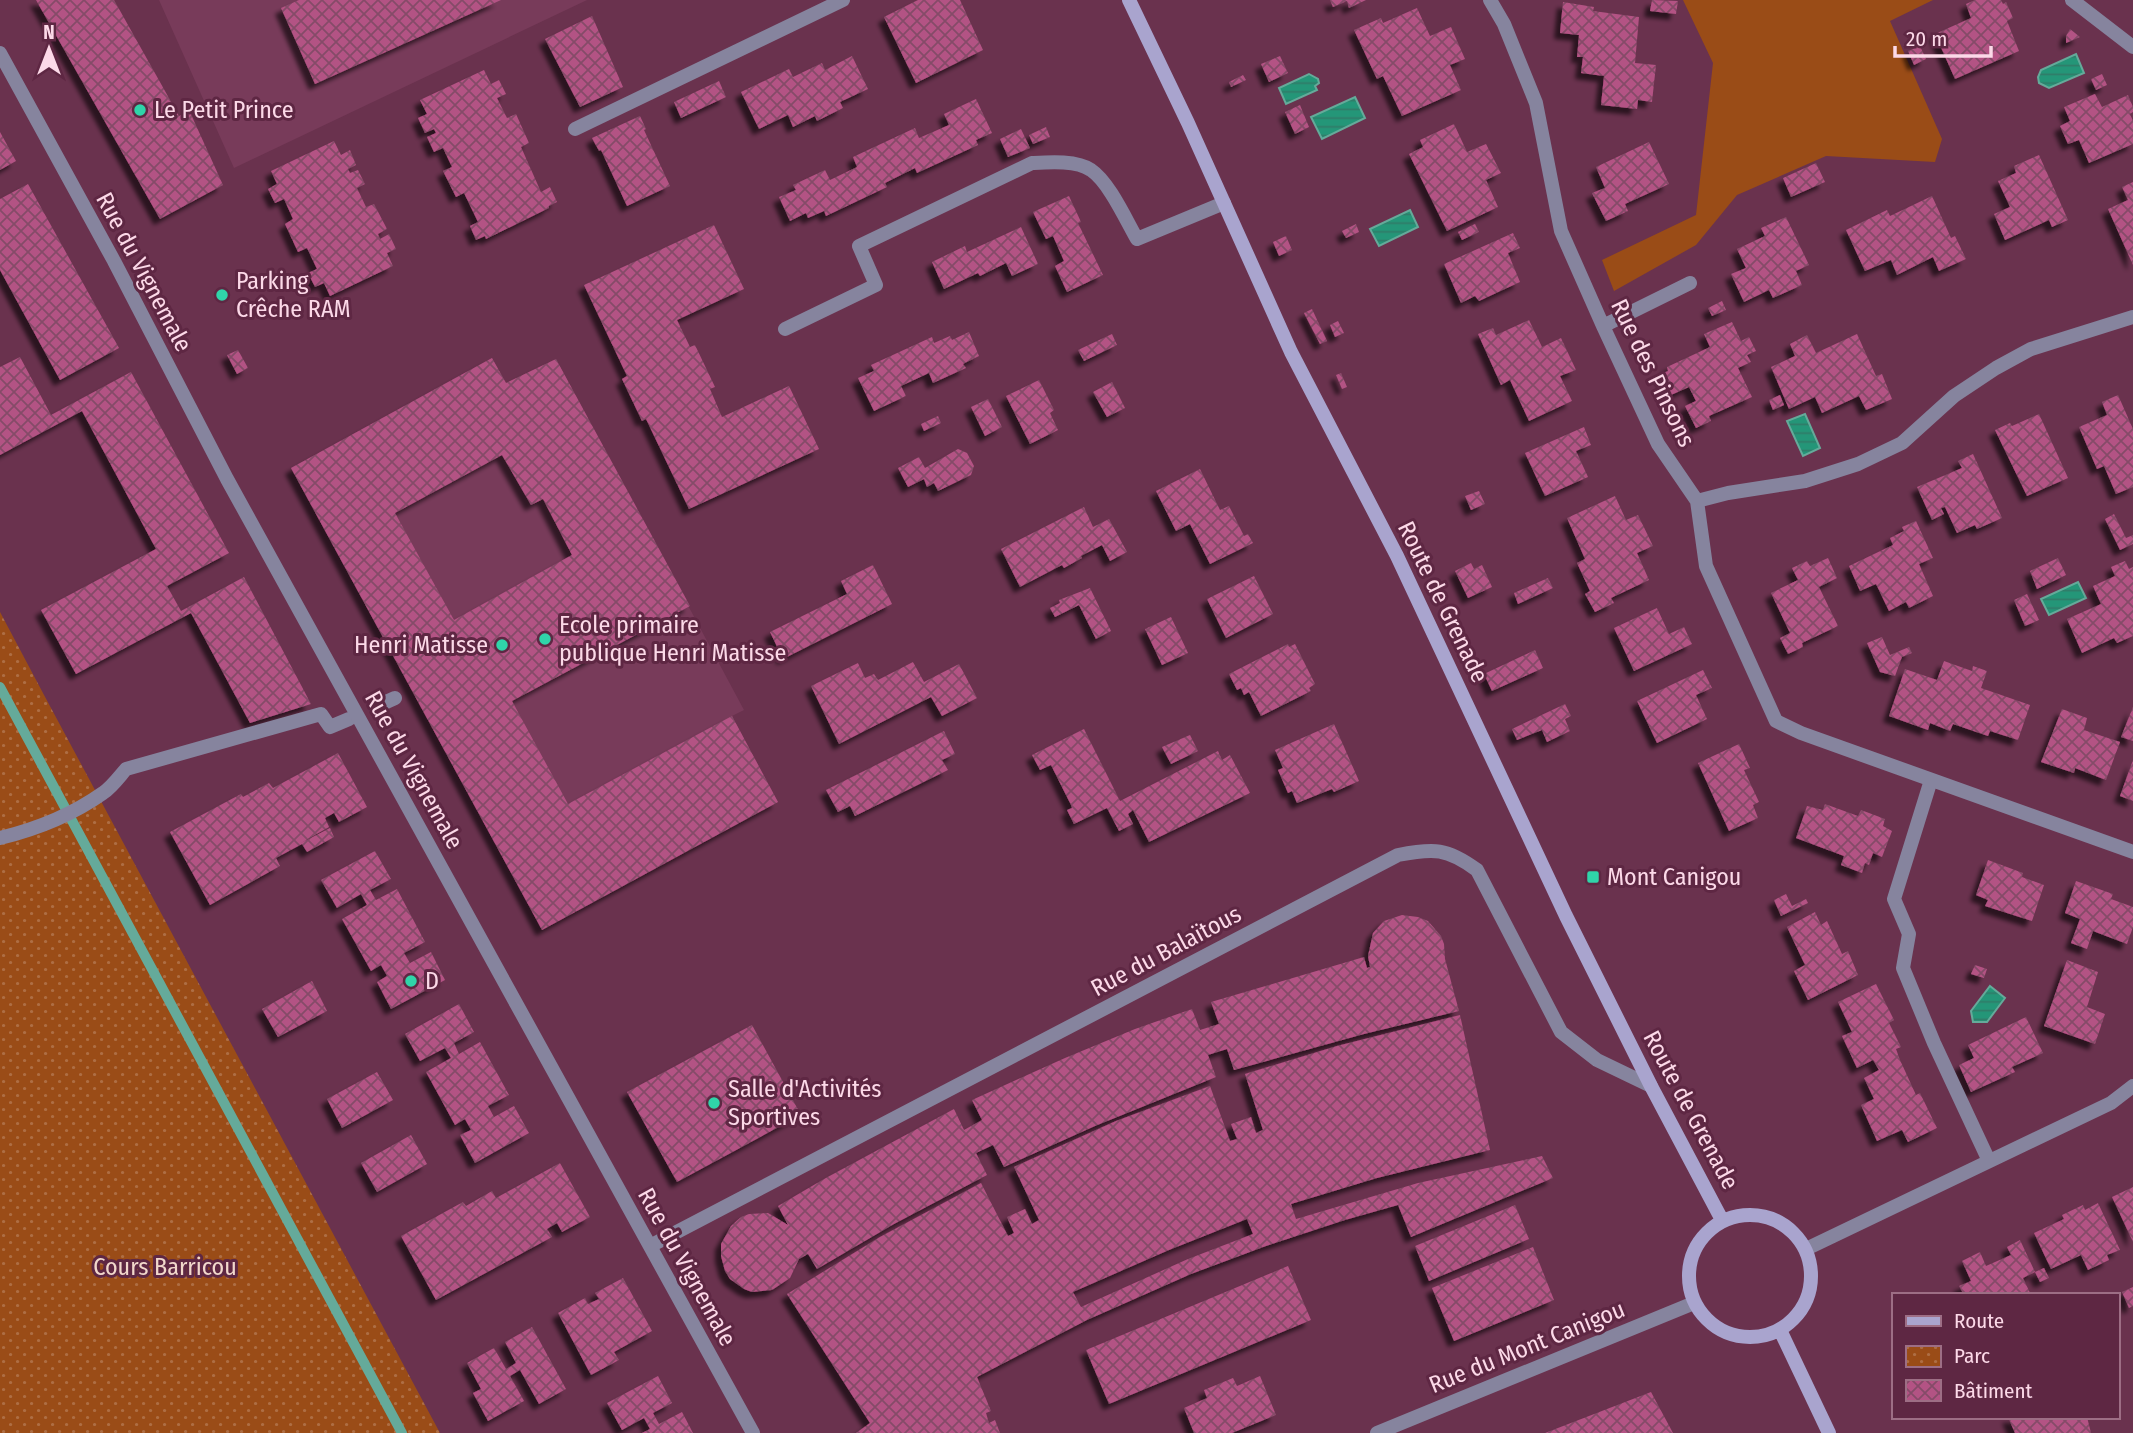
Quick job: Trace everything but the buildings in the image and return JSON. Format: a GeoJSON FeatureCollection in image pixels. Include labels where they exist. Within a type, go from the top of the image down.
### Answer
{"type":"FeatureCollection","features":[{"type":"Feature","properties":{"kind":"main road","name":"Route de Grenade"},"geometry":{"type":"LineString","coordinates":[[1129,0],[1291,352],[1397,556],[1566,916],[1651,1086],[1723,1220]]}},
{"type":"Feature","properties":{"kind":"main road"},"geometry":{"type":"LineString","coordinates":[[1759,1214],[1778,1221],[1794,1233],[1806,1249],[1812,1272],[1809,1295],[1798,1315],[1780,1330],[1756,1338],[1731,1335],[1710,1323],[1694,1303],[1689,1286],[1689,1267],[1694,1249],[1705,1233],[1723,1220],[1738,1215],[1759,1214]]}},
{"type":"Feature","properties":{"kind":"main road"},"geometry":{"type":"LineString","coordinates":[[1780,1330],[1826,1431]]}},
{"type":"Feature","properties":{"kind":"street"},"geometry":{"type":"LineString","coordinates":[[575,129],[843,0]]}},
{"type":"Feature","properties":{"kind":"street","name":"Rue des Pinsons"},"geometry":{"type":"LineString","coordinates":[[1490,0],[1504,24],[1536,103],[1562,230],[1658,444],[1697,501],[1706,566],[1776,722],[2133,852]]}},
{"type":"Feature","properties":{"kind":"street"},"geometry":{"type":"LineString","coordinates":[[2072,0],[2133,47]]}},
{"type":"Feature","properties":{"kind":"street","name":"Rue du Vignemale"},"geometry":{"type":"LineString","coordinates":[[0,53],[114,261],[240,502],[753,1433]]}},
{"type":"Feature","properties":{"kind":"street"},"geometry":{"type":"LineString","coordinates":[[785,328],[876,285],[859,246],[1032,163],[1058,161],[1091,170],[1112,195],[1137,239],[1224,202]]}},
{"type":"Feature","properties":{"kind":"street"},"geometry":{"type":"LineString","coordinates":[[1603,326],[1690,283]]}},
{"type":"Feature","properties":{"kind":"street"},"geometry":{"type":"LineString","coordinates":[[1697,501],[1728,493],[1805,481],[1858,464],[1902,443],[1954,396],[2031,349],[2133,317]]}},
{"type":"Feature","properties":{"kind":"street"},"geometry":{"type":"LineString","coordinates":[[375,708],[395,698]]}},
{"type":"Feature","properties":{"kind":"street"},"geometry":{"type":"LineString","coordinates":[[0,838],[34,830],[83,805],[105,792],[127,769],[321,714],[330,727],[349,719]]}},
{"type":"Feature","properties":{"kind":"street"},"geometry":{"type":"LineString","coordinates":[[1931,780],[1894,899],[1909,934],[1903,968],[1934,1043],[1989,1161]]}},
{"type":"Feature","properties":{"kind":"street","name":"Rue du Balaïtous"},"geometry":{"type":"LineString","coordinates":[[650,1246],[1398,855],[1424,850],[1455,855],[1477,870],[1561,1032],[1597,1060],[1651,1086]]}},
{"type":"Feature","properties":{"kind":"street"},"geometry":{"type":"LineString","coordinates":[[1806,1249],[2111,1103],[2133,1086]]}},
{"type":"Feature","properties":{"kind":"street","name":"Rue du Mont Canigou"},"geometry":{"type":"LineString","coordinates":[[1377,1433],[1694,1303]]}},
{"type":"Feature","properties":{"kind":"shaded area"},"geometry":{"type":"Polygon","coordinates":[[[159,0],[587,0],[234,168],[159,0]]]}},
{"type":"Feature","properties":{"kind":"shaded area"},"geometry":{"type":"Polygon","coordinates":[[[2076,54],[2084,73],[2049,88],[2039,83],[2041,70],[2076,54]]]}},
{"type":"Feature","properties":{"kind":"shaded area"},"geometry":{"type":"Polygon","coordinates":[[[1309,74],[1318,79],[1319,83],[1315,86],[1317,90],[1286,104],[1279,88],[1309,74]]]}},
{"type":"Feature","properties":{"kind":"shaded area"},"geometry":{"type":"Polygon","coordinates":[[[1355,97],[1365,118],[1322,139],[1311,117],[1355,97]]]}},
{"type":"Feature","properties":{"kind":"shaded area"},"geometry":{"type":"Polygon","coordinates":[[[1410,210],[1418,227],[1379,246],[1370,229],[1410,210]]]}},
{"type":"Feature","properties":{"kind":"shaded area","name":"Ecole primaire publique Henri Matisse"},"geometry":{"type":"Polygon","coordinates":[[[492,358],[506,383],[556,359],[744,710],[732,716],[778,802],[542,930],[291,468],[492,358]]]}},
{"type":"Feature","properties":{"kind":"shaded area"},"geometry":{"type":"Polygon","coordinates":[[[1805,414],[1820,448],[1803,456],[1787,421],[1805,414]]]}},
{"type":"Feature","properties":{"kind":"shaded area"},"geometry":{"type":"Polygon","coordinates":[[[2078,582],[2086,598],[2049,615],[2041,599],[2078,582]]]}},
{"type":"Feature","properties":{"kind":"shaded area"},"geometry":{"type":"Polygon","coordinates":[[[1990,986],[2005,998],[1987,1022],[1973,1022],[1971,1011],[1990,986]]]}},
{"type":"Feature","properties":{"kind":"green space"},"geometry":{"type":"Polygon","coordinates":[[[1683,0],[1933,0],[1890,21],[1942,139],[1935,162],[1826,156],[1737,195],[1696,245],[1614,291],[1602,260],[1696,215],[1713,63],[1683,0]]]}},
{"type":"Feature","properties":{"kind":"green space","name":"Cours Barricou"},"geometry":{"type":"Polygon","coordinates":[[[0,612],[44,695],[440,1433],[0,1433],[0,612]]]}},
{"type":"Feature","properties":{"kind":"waterway"},"geometry":{"type":"LineString","coordinates":[[0,687],[402,1433]]}},
{"type":"Feature","properties":{"kind":"place","name":"Le Petit Prince"},"geometry":{"type":"Point","coordinates":[140,110]}},
{"type":"Feature","properties":{"kind":"place","name":"Parking Crêche RAM"},"geometry":{"type":"Point","coordinates":[222,295]}},
{"type":"Feature","properties":{"kind":"place","name":"Ecole primaire publique Henri Matisse"},"geometry":{"type":"Point","coordinates":[545,639]}},
{"type":"Feature","properties":{"kind":"place","name":"Henri Matisse"},"geometry":{"type":"Point","coordinates":[502,645]}},
{"type":"Feature","properties":{"kind":"place","name":"Mont Canigou"},"geometry":{"type":"Point","coordinates":[1593,877]}},
{"type":"Feature","properties":{"kind":"place","name":"D"},"geometry":{"type":"Point","coordinates":[411,981]}},
{"type":"Feature","properties":{"kind":"place","name":"Salle d'Activités Sportives"},"geometry":{"type":"Point","coordinates":[714,1103]}}]}
